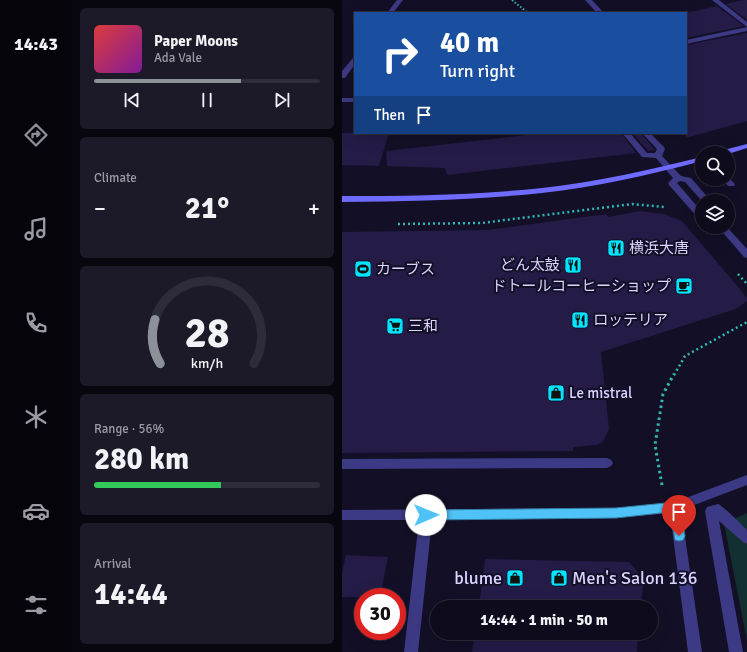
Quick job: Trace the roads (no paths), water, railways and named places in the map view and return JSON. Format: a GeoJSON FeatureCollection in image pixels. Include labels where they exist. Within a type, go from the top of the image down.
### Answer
{"type":"FeatureCollection","features":[{"type":"Feature","properties":{"kind":"street"},"geometry":{"type":"LineString","coordinates":[[391,12],[400,0]]}},
{"type":"Feature","properties":{"kind":"street"},"geometry":{"type":"LineString","coordinates":[[588,0],[601,12]]}},
{"type":"Feature","properties":{"kind":"street"},"geometry":{"type":"LineString","coordinates":[[715,0],[747,25]]}},
{"type":"Feature","properties":{"kind":"street"},"geometry":{"type":"LineString","coordinates":[[687,42],[747,29]]}},
{"type":"Feature","properties":{"kind":"street"},"geometry":{"type":"LineString","coordinates":[[342,76],[354,60]]}},
{"type":"Feature","properties":{"kind":"street"},"geometry":{"type":"LineString","coordinates":[[342,100],[354,100]]}},
{"type":"Feature","properties":{"kind":"street"},"geometry":{"type":"LineString","coordinates":[[627,134],[645,155],[658,156],[678,178],[688,180],[701,194]]}},
{"type":"Feature","properties":{"kind":"street"},"geometry":{"type":"LineString","coordinates":[[647,134],[661,150],[658,156]]}},
{"type":"Feature","properties":{"kind":"street"},"geometry":{"type":"LineString","coordinates":[[735,150],[747,146]]}},
{"type":"Feature","properties":{"kind":"street"},"geometry":{"type":"LineString","coordinates":[[342,199],[446,197],[504,194],[571,186],[651,172],[695,160]]}},
{"type":"Feature","properties":{"kind":"street"},"geometry":{"type":"LineString","coordinates":[[678,178],[672,183],[695,209]]}},
{"type":"Feature","properties":{"kind":"street"},"geometry":{"type":"LineString","coordinates":[[728,234],[747,255]]}},
{"type":"Feature","properties":{"kind":"street"},"geometry":{"type":"LineString","coordinates":[[342,464],[607,463]]}},
{"type":"Feature","properties":{"kind":"street"},"geometry":{"type":"LineString","coordinates":[[342,515],[616,513],[670,507],[747,480]]}},
{"type":"Feature","properties":{"kind":"street"},"geometry":{"type":"LineString","coordinates":[[670,507],[695,652]]}},
{"type":"Feature","properties":{"kind":"street"},"geometry":{"type":"LineString","coordinates":[[736,652],[715,510],[747,538]]}},
{"type":"Feature","properties":{"kind":"street"},"geometry":{"type":"LineString","coordinates":[[411,652],[426,515]]}},
{"type":"Feature","properties":{"kind":"place","name":"横浜大唐"},"geometry":{"type":"Point","coordinates":[616,248]}},
{"type":"Feature","properties":{"kind":"place","name":"どん太鼓"},"geometry":{"type":"Point","coordinates":[573,265]}},
{"type":"Feature","properties":{"kind":"place","name":"カーブス"},"geometry":{"type":"Point","coordinates":[363,269]}},
{"type":"Feature","properties":{"kind":"place","name":"ドトールコーヒーショップ"},"geometry":{"type":"Point","coordinates":[684,286]}},
{"type":"Feature","properties":{"kind":"place","name":"ロッテリア"},"geometry":{"type":"Point","coordinates":[580,320]}},
{"type":"Feature","properties":{"kind":"place","name":"三和"},"geometry":{"type":"Point","coordinates":[395,326]}},
{"type":"Feature","properties":{"kind":"place","name":"Le mistral"},"geometry":{"type":"Point","coordinates":[556,393]}},
{"type":"Feature","properties":{"kind":"place","name":"blume"},"geometry":{"type":"Point","coordinates":[515,578]}},
{"type":"Feature","properties":{"kind":"place","name":"Men's Salon 136"},"geometry":{"type":"Point","coordinates":[559,578]}}]}
